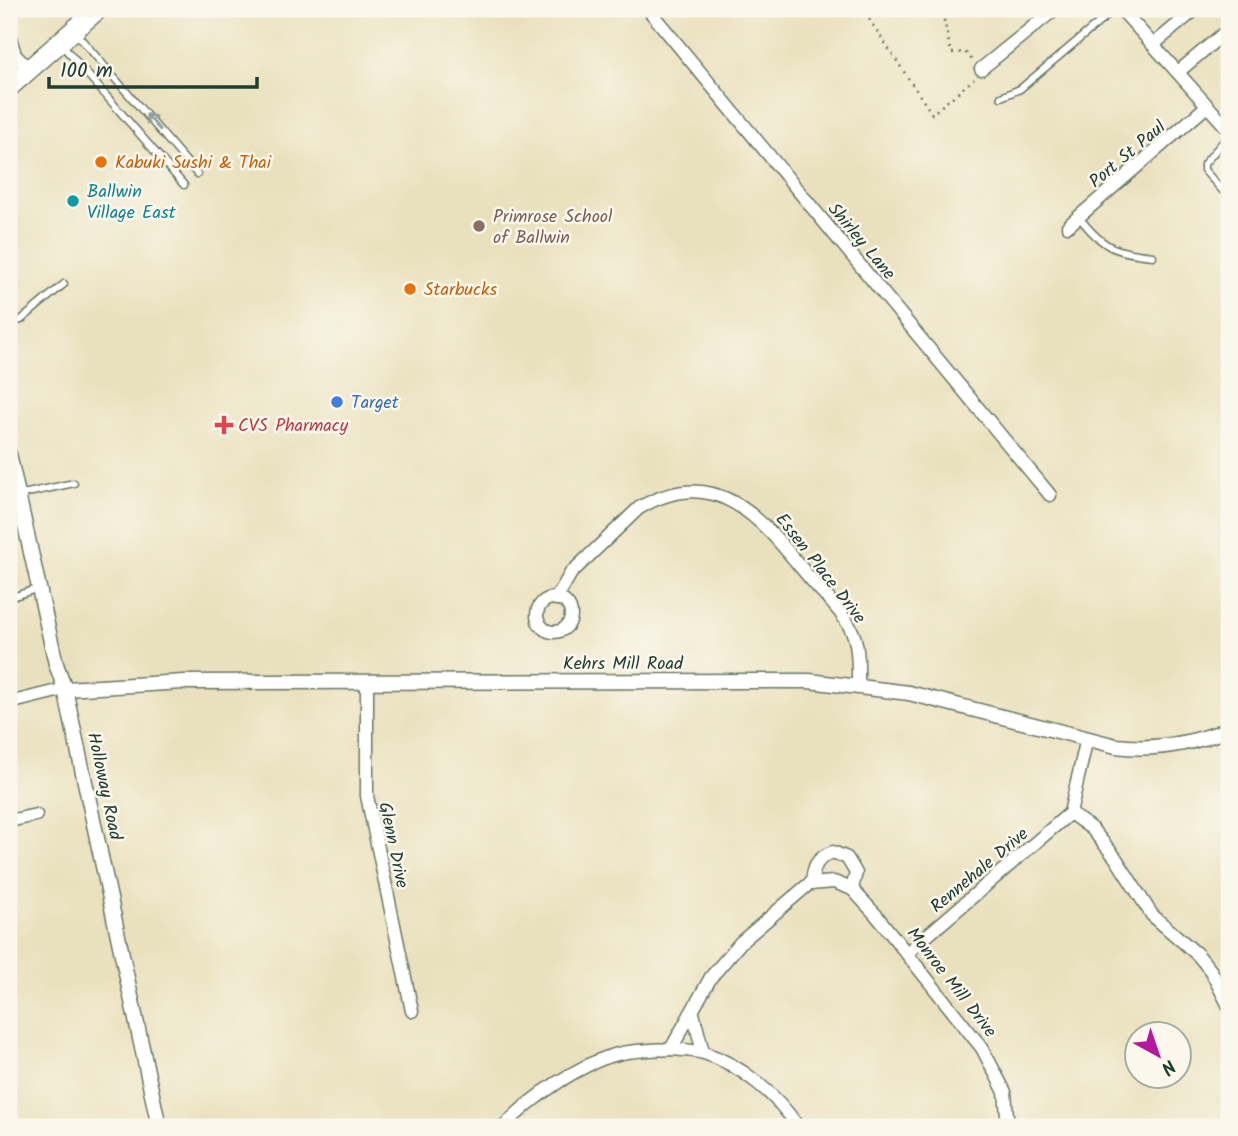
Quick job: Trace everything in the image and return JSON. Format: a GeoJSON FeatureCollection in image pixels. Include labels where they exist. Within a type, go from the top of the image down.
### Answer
{"type":"FeatureCollection","features":[{"type":"Feature","properties":{"kind":"highway"},"geometry":{"type":"LineString","coordinates":[[9,87],[98,9]]}},
{"type":"Feature","properties":{"kind":"street","name":"Shirley Lane"},"geometry":{"type":"LineString","coordinates":[[648,9],[1050,495]]}},
{"type":"Feature","properties":{"kind":"street"},"geometry":{"type":"LineString","coordinates":[[981,69],[1055,9]]}},
{"type":"Feature","properties":{"kind":"street"},"geometry":{"type":"LineString","coordinates":[[1121,9],[1229,133]]}},
{"type":"Feature","properties":{"kind":"street"},"geometry":{"type":"LineString","coordinates":[[1154,44],[1196,9]]}},
{"type":"Feature","properties":{"kind":"street"},"geometry":{"type":"LineString","coordinates":[[1178,72],[1229,29]]}},
{"type":"Feature","properties":{"kind":"street"},"geometry":{"type":"LineString","coordinates":[[9,34],[11,50],[29,69]]}},
{"type":"Feature","properties":{"kind":"street","name":"Port St Paul"},"geometry":{"type":"LineString","coordinates":[[1068,226],[1207,106]]}},
{"type":"Feature","properties":{"kind":"street","name":"Holloway Road"},"geometry":{"type":"LineString","coordinates":[[9,454],[14,490],[65,690],[159,1127]]}},
{"type":"Feature","properties":{"kind":"street","name":"Essen Place Drive"},"geometry":{"type":"LineString","coordinates":[[556,599],[571,573],[639,508],[676,494],[717,494],[743,505],[767,525],[836,610],[852,632],[857,647],[858,685]]}},
{"type":"Feature","properties":{"kind":"street","name":"Kehrs Mill Road"},"geometry":{"type":"LineString","coordinates":[[9,703],[65,690],[183,682],[808,681],[909,693],[1087,738],[1143,749],[1189,742],[1229,729]]}},
{"type":"Feature","properties":{"kind":"street","name":"Glenn Drive"},"geometry":{"type":"LineString","coordinates":[[368,683],[366,796],[412,1011]]}},
{"type":"Feature","properties":{"kind":"street"},"geometry":{"type":"LineString","coordinates":[[1087,738],[1070,813],[1092,829],[1115,857],[1152,915],[1198,955],[1229,1006]]}},
{"type":"Feature","properties":{"kind":"street","name":"Rennehale Drive"},"geometry":{"type":"LineString","coordinates":[[908,952],[1070,813]]}},
{"type":"Feature","properties":{"kind":"street"},"geometry":{"type":"LineString","coordinates":[[9,821],[36,815]]}},
{"type":"Feature","properties":{"kind":"street"},"geometry":{"type":"LineString","coordinates":[[671,1049],[711,977],[727,956],[766,919],[812,884],[813,867],[822,856],[833,852],[846,858],[856,873],[852,889]]}},
{"type":"Feature","properties":{"kind":"street","name":"Monroe Mill Drive"},"geometry":{"type":"LineString","coordinates":[[812,884],[834,882],[852,889],[908,952],[993,1064],[1004,1092],[1008,1127]]}},
{"type":"Feature","properties":{"kind":"street"},"geometry":{"type":"LineString","coordinates":[[693,1013],[703,1052]]}},
{"type":"Feature","properties":{"kind":"street"},"geometry":{"type":"LineString","coordinates":[[504,1127],[544,1093],[604,1058],[623,1053],[671,1049],[703,1052],[738,1069],[761,1087],[797,1127]]}},
{"type":"Feature","properties":{"kind":"lane"},"geometry":{"type":"LineString","coordinates":[[1001,97],[1020,89],[1115,9]]}},
{"type":"Feature","properties":{"kind":"lane"},"geometry":{"type":"LineString","coordinates":[[66,37],[197,174]]}},
{"type":"Feature","properties":{"kind":"lane"},"geometry":{"type":"LineString","coordinates":[[66,37],[184,185]]}},
{"type":"Feature","properties":{"kind":"lane"},"geometry":{"type":"LineString","coordinates":[[1229,133],[1203,164],[1204,170],[1222,190],[1229,192]]}},
{"type":"Feature","properties":{"kind":"lane"},"geometry":{"type":"LineString","coordinates":[[1079,217],[1096,239],[1107,247],[1122,253],[1153,256]]}},
{"type":"Feature","properties":{"kind":"lane"},"geometry":{"type":"LineString","coordinates":[[9,324],[21,320],[64,284]]}},
{"type":"Feature","properties":{"kind":"lane"},"geometry":{"type":"LineString","coordinates":[[14,490],[74,483]]}},
{"type":"Feature","properties":{"kind":"lane"},"geometry":{"type":"LineString","coordinates":[[9,598],[39,588]]}},
{"type":"Feature","properties":{"kind":"path"},"geometry":{"type":"LineString","coordinates":[[869,19],[932,114],[981,69],[965,52],[951,53],[943,15],[933,9]]}},
{"type":"Feature","properties":{"kind":"path"},"geometry":{"type":"LineString","coordinates":[[943,15],[950,9]]}},
{"type":"Feature","properties":{"kind":"place","name":"Kabuki Sushi & Thai"},"geometry":{"type":"Point","coordinates":[101,162]}},
{"type":"Feature","properties":{"kind":"place","name":"Ballwin Village East"},"geometry":{"type":"Point","coordinates":[73,201]}},
{"type":"Feature","properties":{"kind":"place","name":"Primrose School of Ballwin"},"geometry":{"type":"Point","coordinates":[479,226]}},
{"type":"Feature","properties":{"kind":"place","name":"Starbucks"},"geometry":{"type":"Point","coordinates":[410,289]}},
{"type":"Feature","properties":{"kind":"place","name":"Target"},"geometry":{"type":"Point","coordinates":[337,402]}},
{"type":"Feature","properties":{"kind":"place","name":"CVS Pharmacy"},"geometry":{"type":"Point","coordinates":[224,425]}}]}
